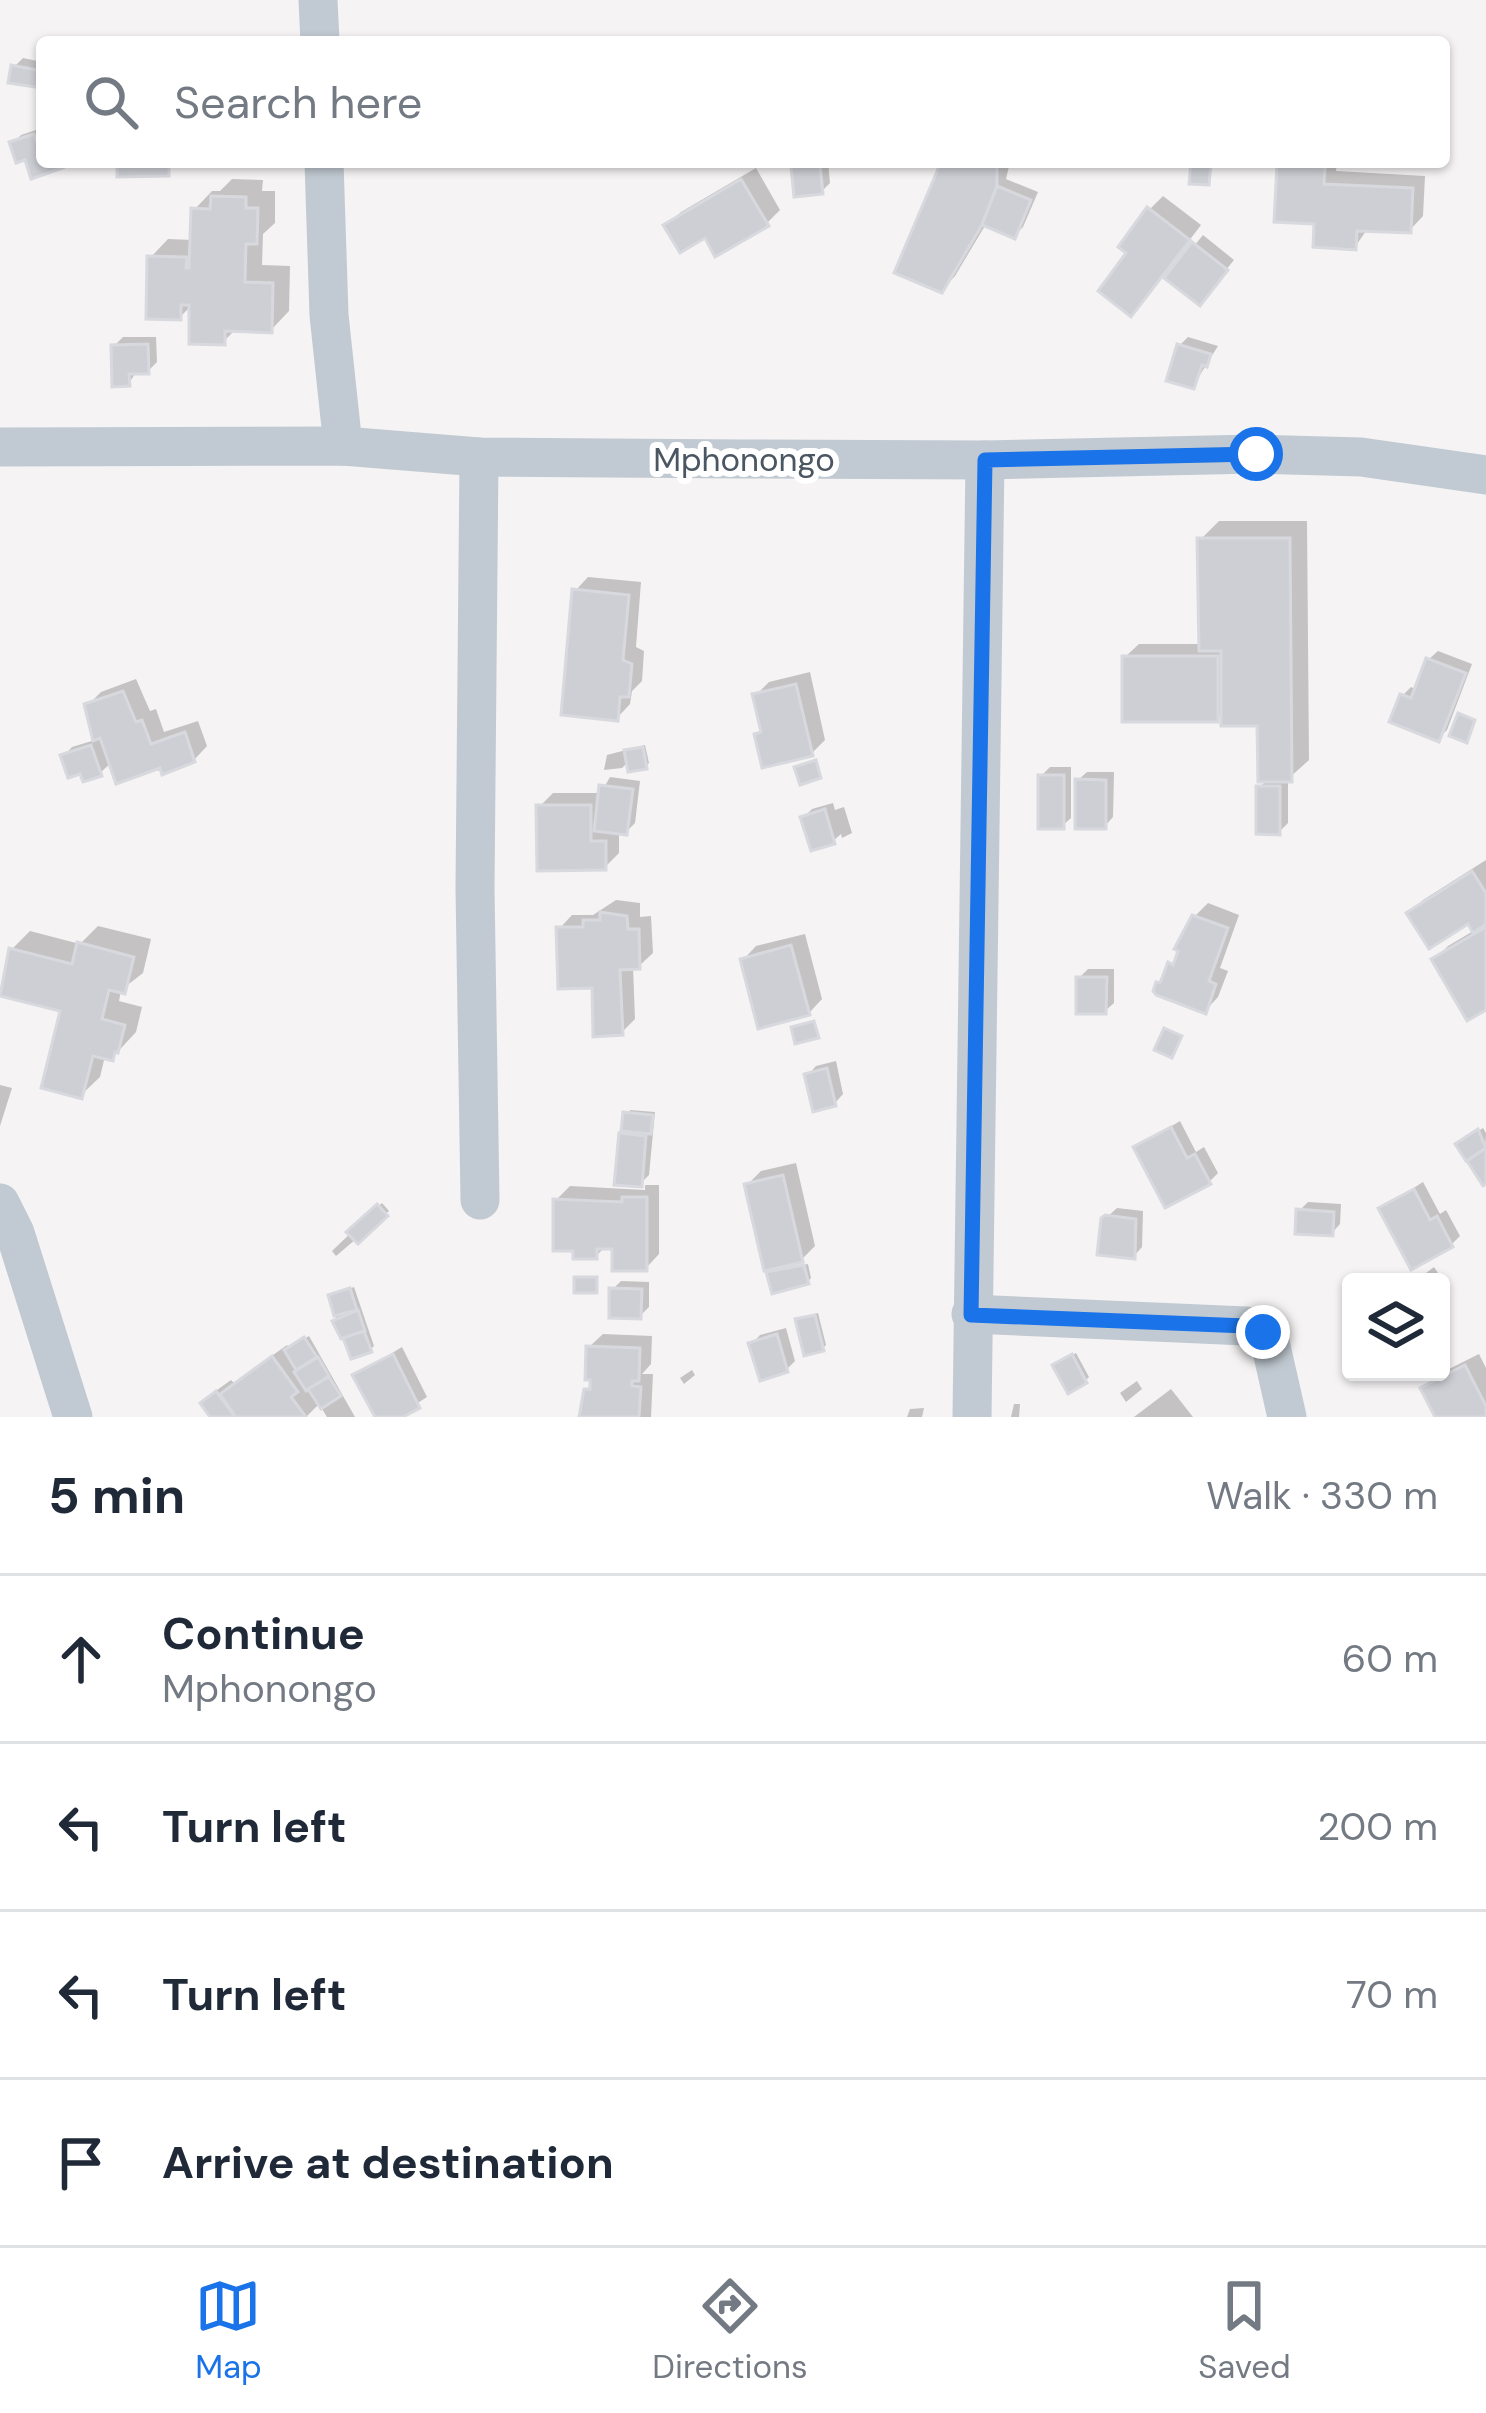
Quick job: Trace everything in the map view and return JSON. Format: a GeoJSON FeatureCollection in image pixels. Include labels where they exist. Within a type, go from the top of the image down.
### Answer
{"type":"FeatureCollection","features":[{"type":"Feature","properties":{"kind":"street"},"geometry":{"type":"LineString","coordinates":[[318,0],[320,36]]}},
{"type":"Feature","properties":{"kind":"street"},"geometry":{"type":"LineString","coordinates":[[324,168],[329,315],[343,446]]}},
{"type":"Feature","properties":{"kind":"street","name":"Mphonongo"},"geometry":{"type":"LineString","coordinates":[[0,447],[343,446],[479,457],[985,460],[1256,454],[1360,457],[1486,475]]}},
{"type":"Feature","properties":{"kind":"street"},"geometry":{"type":"LineString","coordinates":[[479,457],[475,888],[479,1200]]}},
{"type":"Feature","properties":{"kind":"street"},"geometry":{"type":"LineString","coordinates":[[971,1417],[985,460]]}},
{"type":"Feature","properties":{"kind":"street"},"geometry":{"type":"LineString","coordinates":[[0,1203],[15,1233],[73,1417]]}},
{"type":"Feature","properties":{"kind":"street"},"geometry":{"type":"LineString","coordinates":[[971,1315],[1246,1326],[1263,1332],[1270,1342],[1287,1417]]}},
{"type":"Feature","properties":{"kind":"building"},"geometry":{"type":"Polygon","coordinates":[[[11,65],[36,70],[36,87],[8,83],[11,65]]]}},
{"type":"Feature","properties":{"kind":"building"},"geometry":{"type":"Polygon","coordinates":[[[34,134],[36,168],[63,168],[31,179],[25,160],[16,163],[9,142],[34,134]]]}},
{"type":"Feature","properties":{"kind":"building"},"geometry":{"type":"Polygon","coordinates":[[[117,168],[169,168],[169,176],[117,177],[117,168]]]}},
{"type":"Feature","properties":{"kind":"building"},"geometry":{"type":"Polygon","coordinates":[[[791,168],[820,168],[823,194],[794,197],[791,168]]]}},
{"type":"Feature","properties":{"kind":"building"},"geometry":{"type":"Polygon","coordinates":[[[938,168],[997,168],[997,186],[982,225],[942,293],[894,273],[938,168]]]}},
{"type":"Feature","properties":{"kind":"building"},"geometry":{"type":"Polygon","coordinates":[[[1190,168],[1210,168],[1209,185],[1189,184],[1190,168]]]}},
{"type":"Feature","properties":{"kind":"building"},"geometry":{"type":"Polygon","coordinates":[[[1277,168],[1325,168],[1324,184],[1413,188],[1411,233],[1357,231],[1356,250],[1313,247],[1314,224],[1274,222],[1277,168]]]}},
{"type":"Feature","properties":{"kind":"building"},"geometry":{"type":"Polygon","coordinates":[[[741,179],[769,226],[715,257],[705,238],[680,253],[663,225],[741,179]]]}},
{"type":"Feature","properties":{"kind":"building"},"geometry":{"type":"Polygon","coordinates":[[[997,186],[1031,200],[1015,239],[982,225],[997,186]]]}},
{"type":"Feature","properties":{"kind":"building"},"geometry":{"type":"Polygon","coordinates":[[[211,196],[246,197],[246,208],[258,208],[257,244],[246,244],[245,282],[273,283],[272,333],[225,331],[225,345],[189,344],[189,305],[181,305],[181,320],[146,319],[147,256],[187,257],[189,268],[191,208],[210,209],[211,196]]]}},
{"type":"Feature","properties":{"kind":"building"},"geometry":{"type":"Polygon","coordinates":[[[1147,207],[1190,240],[1131,317],[1098,291],[1126,253],[1118,247],[1147,207]]]}},
{"type":"Feature","properties":{"kind":"building"},"geometry":{"type":"Polygon","coordinates":[[[1192,242],[1228,270],[1200,306],[1164,278],[1192,242]]]}},
{"type":"Feature","properties":{"kind":"building"},"geometry":{"type":"Polygon","coordinates":[[[148,344],[149,374],[129,374],[130,386],[112,387],[111,345],[148,344]]]}},
{"type":"Feature","properties":{"kind":"building"},"geometry":{"type":"Polygon","coordinates":[[[1177,344],[1211,354],[1194,389],[1166,381],[1177,344]]]}},
{"type":"Feature","properties":{"kind":"building"},"geometry":{"type":"Polygon","coordinates":[[[1197,538],[1290,538],[1292,782],[1258,782],[1257,726],[1221,726],[1221,651],[1199,651],[1197,538]]]}},
{"type":"Feature","properties":{"kind":"building"},"geometry":{"type":"Polygon","coordinates":[[[572,589],[629,595],[623,660],[632,664],[629,697],[620,697],[618,721],[561,715],[572,589]]]}},
{"type":"Feature","properties":{"kind":"building"},"geometry":{"type":"Polygon","coordinates":[[[1122,656],[1218,656],[1218,722],[1122,722],[1122,656]]]}},
{"type":"Feature","properties":{"kind":"building"},"geometry":{"type":"Polygon","coordinates":[[[1426,658],[1466,673],[1439,742],[1389,722],[1400,694],[1411,698],[1426,658]]]}},
{"type":"Feature","properties":{"kind":"building"},"geometry":{"type":"Polygon","coordinates":[[[796,684],[813,756],[762,768],[754,734],[761,732],[752,694],[796,684]]]}},
{"type":"Feature","properties":{"kind":"building"},"geometry":{"type":"Polygon","coordinates":[[[123,691],[151,744],[185,732],[195,762],[162,775],[160,768],[116,784],[100,738],[93,741],[84,704],[123,691]]]}},
{"type":"Feature","properties":{"kind":"building"},"geometry":{"type":"Polygon","coordinates":[[[1458,713],[1475,720],[1467,743],[1449,736],[1458,713]]]}},
{"type":"Feature","properties":{"kind":"building"},"geometry":{"type":"Polygon","coordinates":[[[91,745],[102,776],[83,782],[80,774],[68,778],[60,755],[91,745]]]}},
{"type":"Feature","properties":{"kind":"building"},"geometry":{"type":"Polygon","coordinates":[[[643,747],[647,769],[628,772],[624,750],[643,747]]]}},
{"type":"Feature","properties":{"kind":"building"},"geometry":{"type":"Polygon","coordinates":[[[816,760],[821,778],[800,785],[794,767],[816,760]]]}},
{"type":"Feature","properties":{"kind":"building"},"geometry":{"type":"Polygon","coordinates":[[[1038,775],[1064,775],[1064,829],[1038,829],[1038,775]]]}},
{"type":"Feature","properties":{"kind":"building"},"geometry":{"type":"Polygon","coordinates":[[[1075,779],[1106,780],[1106,829],[1075,829],[1075,779]]]}},
{"type":"Feature","properties":{"kind":"building"},"geometry":{"type":"Polygon","coordinates":[[[599,785],[633,789],[627,835],[594,831],[599,785]]]}},
{"type":"Feature","properties":{"kind":"building"},"geometry":{"type":"Polygon","coordinates":[[[1256,786],[1280,786],[1280,835],[1256,834],[1256,786]]]}},
{"type":"Feature","properties":{"kind":"building"},"geometry":{"type":"Polygon","coordinates":[[[536,805],[591,805],[591,841],[606,841],[606,870],[537,871],[536,805]]]}},
{"type":"Feature","properties":{"kind":"building"},"geometry":{"type":"Polygon","coordinates":[[[825,809],[835,844],[811,851],[800,817],[825,809]]]}},
{"type":"Feature","properties":{"kind":"building"},"geometry":{"type":"Polygon","coordinates":[[[1472,871],[1486,893],[1486,924],[1473,933],[1468,924],[1429,949],[1406,913],[1472,871]]]}},
{"type":"Feature","properties":{"kind":"building"},"geometry":{"type":"Polygon","coordinates":[[[600,912],[627,916],[628,929],[639,929],[640,969],[620,970],[623,1035],[593,1037],[592,988],[558,989],[556,927],[583,927],[583,920],[600,920],[600,912]]]}},
{"type":"Feature","properties":{"kind":"building"},"geometry":{"type":"Polygon","coordinates":[[[1192,915],[1228,928],[1209,981],[1216,984],[1206,1014],[1153,991],[1168,962],[1173,965],[1178,951],[1174,949],[1192,915]]]}},
{"type":"Feature","properties":{"kind":"building"},"geometry":{"type":"Polygon","coordinates":[[[1486,927],[1486,1010],[1467,1021],[1431,959],[1486,927]]]}},
{"type":"Feature","properties":{"kind":"building"},"geometry":{"type":"Polygon","coordinates":[[[77,942],[134,957],[125,994],[109,990],[102,1019],[125,1025],[118,1053],[113,1061],[93,1056],[82,1099],[41,1088],[60,1011],[0,996],[9,948],[72,964],[77,942]]]}},
{"type":"Feature","properties":{"kind":"building"},"geometry":{"type":"Polygon","coordinates":[[[791,945],[810,1015],[758,1029],[740,959],[791,945]]]}},
{"type":"Feature","properties":{"kind":"building"},"geometry":{"type":"Polygon","coordinates":[[[1076,977],[1107,977],[1106,1014],[1076,1014],[1076,977]]]}},
{"type":"Feature","properties":{"kind":"building"},"geometry":{"type":"Polygon","coordinates":[[[814,1021],[819,1038],[795,1044],[791,1027],[814,1021]]]}},
{"type":"Feature","properties":{"kind":"building"},"geometry":{"type":"Polygon","coordinates":[[[1164,1028],[1182,1036],[1172,1058],[1154,1050],[1164,1028]]]}},
{"type":"Feature","properties":{"kind":"building"},"geometry":{"type":"Polygon","coordinates":[[[827,1068],[836,1106],[813,1112],[804,1074],[827,1068]]]}},
{"type":"Feature","properties":{"kind":"building"},"geometry":{"type":"Polygon","coordinates":[[[623,1112],[653,1115],[651,1134],[621,1131],[623,1112]]]}},
{"type":"Feature","properties":{"kind":"building"},"geometry":{"type":"Polygon","coordinates":[[[1171,1127],[1187,1158],[1195,1154],[1211,1184],[1165,1208],[1133,1147],[1171,1127]]]}},
{"type":"Feature","properties":{"kind":"building"},"geometry":{"type":"Polygon","coordinates":[[[1478,1129],[1486,1148],[1466,1161],[1455,1144],[1478,1129]]]}},
{"type":"Feature","properties":{"kind":"building"},"geometry":{"type":"Polygon","coordinates":[[[619,1133],[646,1136],[642,1187],[614,1185],[619,1133]]]}},
{"type":"Feature","properties":{"kind":"building"},"geometry":{"type":"Polygon","coordinates":[[[1486,1148],[1486,1184],[1483,1186],[1467,1161],[1486,1148]]]}},
{"type":"Feature","properties":{"kind":"building"},"geometry":{"type":"Polygon","coordinates":[[[783,1175],[803,1262],[764,1271],[744,1184],[783,1175]]]}},
{"type":"Feature","properties":{"kind":"building"},"geometry":{"type":"Polygon","coordinates":[[[1414,1189],[1430,1220],[1437,1216],[1453,1247],[1411,1270],[1378,1208],[1414,1189]]]}},
{"type":"Feature","properties":{"kind":"building"},"geometry":{"type":"Polygon","coordinates":[[[622,1197],[647,1197],[647,1271],[612,1271],[612,1249],[597,1249],[597,1259],[573,1259],[573,1251],[553,1251],[553,1199],[622,1202],[622,1197]]]}},
{"type":"Feature","properties":{"kind":"building"},"geometry":{"type":"Polygon","coordinates":[[[377,1204],[388,1216],[358,1244],[346,1232],[377,1204]]]}},
{"type":"Feature","properties":{"kind":"building"},"geometry":{"type":"Polygon","coordinates":[[[1296,1209],[1334,1212],[1333,1236],[1295,1234],[1296,1209]]]}},
{"type":"Feature","properties":{"kind":"building"},"geometry":{"type":"Polygon","coordinates":[[[1105,1215],[1136,1219],[1135,1259],[1097,1255],[1105,1215]]]}},
{"type":"Feature","properties":{"kind":"building"},"geometry":{"type":"Polygon","coordinates":[[[804,1265],[809,1284],[772,1294],[766,1272],[804,1265]]]}},
{"type":"Feature","properties":{"kind":"building"},"geometry":{"type":"Polygon","coordinates":[[[574,1277],[597,1277],[597,1293],[574,1293],[574,1277]]]}},
{"type":"Feature","properties":{"kind":"building"},"geometry":{"type":"Polygon","coordinates":[[[350,1288],[357,1310],[334,1316],[328,1295],[350,1288]]]}},
{"type":"Feature","properties":{"kind":"building"},"geometry":{"type":"Polygon","coordinates":[[[609,1288],[642,1289],[641,1319],[609,1318],[609,1288]]]}},
{"type":"Feature","properties":{"kind":"building"},"geometry":{"type":"Polygon","coordinates":[[[358,1310],[365,1331],[341,1339],[332,1321],[358,1310]]]}},
{"type":"Feature","properties":{"kind":"building"},"geometry":{"type":"Polygon","coordinates":[[[815,1315],[824,1351],[804,1356],[795,1319],[815,1315]]]}},
{"type":"Feature","properties":{"kind":"building"},"geometry":{"type":"Polygon","coordinates":[[[364,1331],[372,1352],[351,1359],[343,1338],[364,1331]]]}},
{"type":"Feature","properties":{"kind":"building"},"geometry":{"type":"Polygon","coordinates":[[[777,1334],[788,1372],[760,1381],[748,1343],[777,1334]]]}},
{"type":"Feature","properties":{"kind":"building"},"geometry":{"type":"Polygon","coordinates":[[[304,1337],[317,1357],[296,1370],[284,1350],[304,1337]]]}},
{"type":"Feature","properties":{"kind":"building"},"geometry":{"type":"Polygon","coordinates":[[[586,1346],[640,1348],[639,1381],[632,1381],[632,1386],[641,1387],[639,1417],[579,1417],[584,1389],[590,1389],[590,1380],[585,1380],[586,1346]]]}},
{"type":"Feature","properties":{"kind":"building"},"geometry":{"type":"Polygon","coordinates":[[[393,1354],[420,1408],[403,1417],[375,1417],[352,1375],[393,1354]]]}},
{"type":"Feature","properties":{"kind":"building"},"geometry":{"type":"Polygon","coordinates":[[[1072,1354],[1087,1383],[1068,1394],[1052,1365],[1072,1354]]]}},
{"type":"Feature","properties":{"kind":"building"},"geometry":{"type":"Polygon","coordinates":[[[272,1356],[298,1392],[291,1397],[306,1417],[236,1417],[220,1394],[272,1356]]]}},
{"type":"Feature","properties":{"kind":"building"},"geometry":{"type":"Polygon","coordinates":[[[318,1357],[329,1376],[306,1391],[294,1372],[318,1357]]]}},
{"type":"Feature","properties":{"kind":"building"},"geometry":{"type":"Polygon","coordinates":[[[1465,1365],[1486,1406],[1486,1417],[1435,1417],[1420,1388],[1434,1381],[1450,1381],[1450,1373],[1465,1365]]]}},
{"type":"Feature","properties":{"kind":"building"},"geometry":{"type":"Polygon","coordinates":[[[329,1377],[341,1396],[321,1409],[308,1389],[329,1377]]]}},
{"type":"Feature","properties":{"kind":"building"},"geometry":{"type":"Polygon","coordinates":[[[216,1391],[235,1417],[210,1417],[200,1403],[216,1391]]]}},
{"type":"Feature","properties":{"kind":"route"},"geometry":{"type":"LineString","coordinates":[[1256,454],[985,460],[971,1315],[1246,1326],[1263,1332]]}}]}
